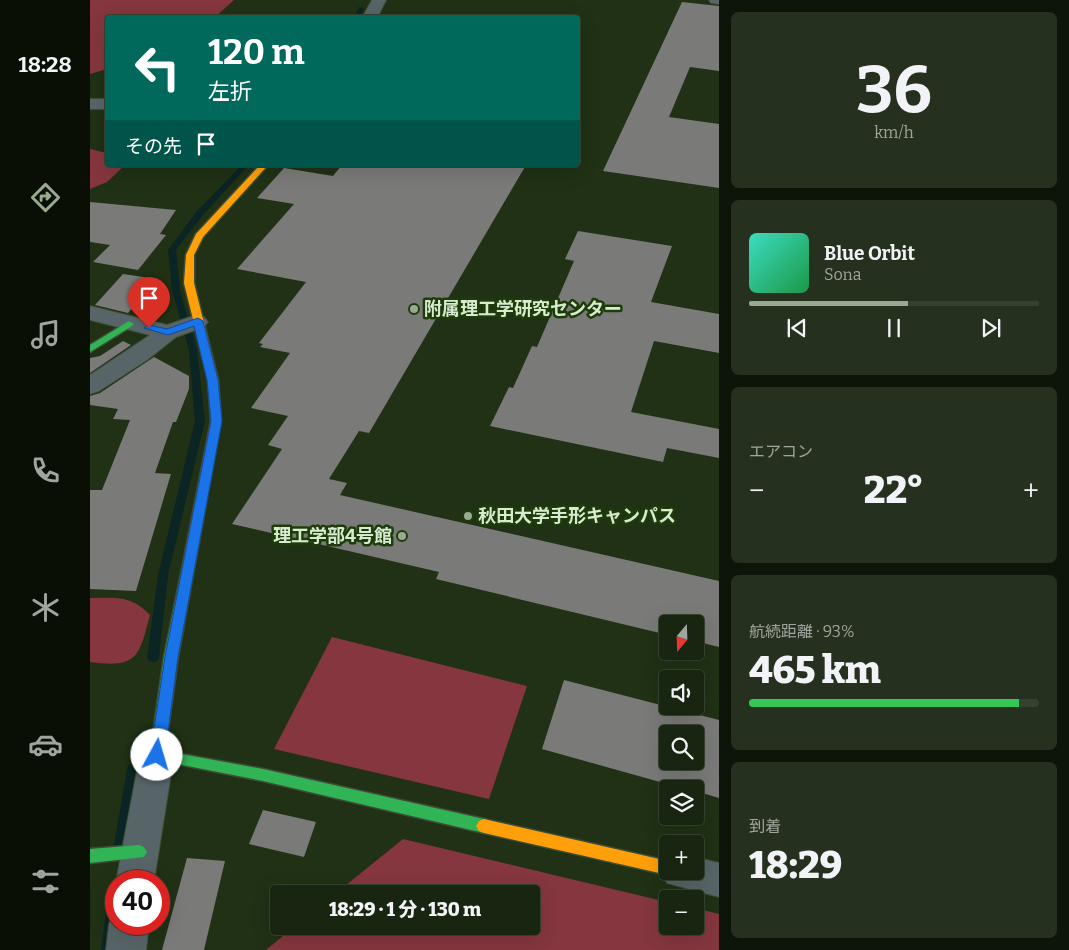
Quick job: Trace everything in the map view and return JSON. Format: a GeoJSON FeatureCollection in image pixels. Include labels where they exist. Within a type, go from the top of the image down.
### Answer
{"type":"FeatureCollection","features":[{"type":"Feature","properties":{"kind":"street"},"geometry":{"type":"LineString","coordinates":[[371,15],[379,0]]}},
{"type":"Feature","properties":{"kind":"street"},"geometry":{"type":"LineString","coordinates":[[90,104],[105,104]]}},
{"type":"Feature","properties":{"kind":"street"},"geometry":{"type":"LineString","coordinates":[[90,856],[137,866],[157,755],[171,657],[216,421],[213,380],[197,322],[189,283],[190,254],[199,236],[262,167]]}},
{"type":"Feature","properties":{"kind":"street"},"geometry":{"type":"LineString","coordinates":[[90,313],[169,332]]}},
{"type":"Feature","properties":{"kind":"street"},"geometry":{"type":"LineString","coordinates":[[90,386],[169,332],[197,322]]}},
{"type":"Feature","properties":{"kind":"street"},"geometry":{"type":"LineString","coordinates":[[90,349],[130,324]]}},
{"type":"Feature","properties":{"kind":"street"},"geometry":{"type":"LineString","coordinates":[[157,755],[263,775],[659,866]]}},
{"type":"Feature","properties":{"kind":"street"},"geometry":{"type":"LineString","coordinates":[[704,877],[719,880]]}},
{"type":"Feature","properties":{"kind":"street"},"geometry":{"type":"LineString","coordinates":[[126,950],[128,935]]}},
{"type":"Feature","properties":{"kind":"shaded area"},"geometry":{"type":"Polygon","coordinates":[[[90,0],[234,0],[217,15],[105,15],[105,70],[90,74],[90,0]]]}},
{"type":"Feature","properties":{"kind":"shaded area"},"geometry":{"type":"Polygon","coordinates":[[[90,149],[105,153],[105,167],[123,167],[107,182],[90,189],[90,149]]]}},
{"type":"Feature","properties":{"kind":"shaded area"},"geometry":{"type":"Polygon","coordinates":[[[90,598],[123,599],[136,604],[150,615],[139,649],[128,661],[106,664],[90,662],[90,598]]]}},
{"type":"Feature","properties":{"kind":"shaded area"},"geometry":{"type":"Polygon","coordinates":[[[332,637],[527,686],[489,799],[274,749],[332,637]]]}},
{"type":"Feature","properties":{"kind":"shaded area"},"geometry":{"type":"Polygon","coordinates":[[[403,839],[659,900],[659,935],[704,935],[704,910],[719,914],[719,950],[266,950],[284,935],[540,935],[540,885],[346,885],[403,839]]]}},
{"type":"Feature","properties":{"kind":"building"},"geometry":{"type":"Polygon","coordinates":[[[682,2],[719,6],[719,71],[690,67],[669,117],[719,124],[719,188],[603,171],[682,2]]]}},
{"type":"Feature","properties":{"kind":"building"},"geometry":{"type":"Polygon","coordinates":[[[340,167],[525,167],[369,433],[359,431],[329,479],[347,483],[340,495],[719,581],[719,647],[704,643],[704,615],[659,615],[659,633],[436,579],[439,572],[232,524],[282,449],[268,445],[288,416],[251,408],[290,353],[260,347],[263,344],[259,343],[306,282],[237,269],[294,204],[257,198],[284,168],[333,176],[340,167]]]}},
{"type":"Feature","properties":{"kind":"building"},"geometry":{"type":"Polygon","coordinates":[[[90,202],[176,210],[160,234],[166,235],[138,270],[93,262],[110,245],[90,242],[90,202]]]}},
{"type":"Feature","properties":{"kind":"building"},"geometry":{"type":"Polygon","coordinates":[[[578,231],[672,246],[651,302],[719,314],[719,353],[654,341],[631,412],[719,429],[719,458],[667,448],[663,462],[490,426],[509,387],[513,388],[532,346],[537,347],[574,261],[565,259],[578,231]]]}},
{"type":"Feature","properties":{"kind":"building"},"geometry":{"type":"Polygon","coordinates":[[[123,274],[157,279],[128,313],[95,305],[123,274]]]}},
{"type":"Feature","properties":{"kind":"building"},"geometry":{"type":"Polygon","coordinates":[[[123,341],[131,345],[90,373],[90,358],[100,356],[123,341]]]}},
{"type":"Feature","properties":{"kind":"building"},"geometry":{"type":"Polygon","coordinates":[[[154,357],[189,376],[189,389],[176,422],[173,422],[155,473],[171,474],[136,591],[90,589],[90,490],[102,490],[130,420],[113,419],[118,409],[90,405],[90,396],[100,393],[154,357]]]}},
{"type":"Feature","properties":{"kind":"building"},"geometry":{"type":"Polygon","coordinates":[[[564,680],[659,705],[659,715],[700,715],[719,720],[719,798],[704,794],[704,780],[659,780],[659,782],[542,749],[564,680]]]}},
{"type":"Feature","properties":{"kind":"building"},"geometry":{"type":"Polygon","coordinates":[[[263,810],[316,822],[304,857],[249,844],[263,810]]]}},
{"type":"Feature","properties":{"kind":"building"},"geometry":{"type":"Polygon","coordinates":[[[187,858],[225,861],[204,950],[162,950],[166,935],[170,935],[170,921],[187,858]]]}},
{"type":"Feature","properties":{"kind":"waterway"},"geometry":{"type":"LineString","coordinates":[[358,15],[361,8]]}},
{"type":"Feature","properties":{"kind":"waterway"},"geometry":{"type":"LineString","coordinates":[[153,658],[163,575],[200,421],[193,350],[176,290],[172,250],[200,213],[244,167]]}},
{"type":"Feature","properties":{"kind":"waterway"},"geometry":{"type":"LineString","coordinates":[[121,845],[133,769]]}},
{"type":"Feature","properties":{"kind":"waterway"},"geometry":{"type":"LineString","coordinates":[[108,950],[110,935]]}},
{"type":"Feature","properties":{"kind":"traffic: fast"},"geometry":{"type":"LineString","coordinates":[[90,349],[129,324]]}},
{"type":"Feature","properties":{"kind":"traffic: fast"},"geometry":{"type":"LineString","coordinates":[[188,569],[171,657],[157,755],[263,775],[484,826]]}},
{"type":"Feature","properties":{"kind":"traffic: fast"},"geometry":{"type":"LineString","coordinates":[[90,856],[139,852]]}},
{"type":"Feature","properties":{"kind":"traffic: slow"},"geometry":{"type":"LineString","coordinates":[[188,569],[216,421],[213,380],[189,283],[190,255],[199,236],[262,167]]}},
{"type":"Feature","properties":{"kind":"traffic: slow"},"geometry":{"type":"LineString","coordinates":[[484,826],[659,866]]}},
{"type":"Feature","properties":{"kind":"place","name":"附属理工学研究センター"},"geometry":{"type":"Point","coordinates":[414,309]}},
{"type":"Feature","properties":{"kind":"place","name":"秋田大学手形キャンパス"},"geometry":{"type":"Point","coordinates":[468,516]}},
{"type":"Feature","properties":{"kind":"place","name":"理工学部4号館"},"geometry":{"type":"Point","coordinates":[402,536]}},
{"type":"Feature","properties":{"kind":"route"},"geometry":{"type":"LineString","coordinates":[[149,328],[168,332],[198,321],[213,380],[216,421],[171,657],[157,755]]}}]}
